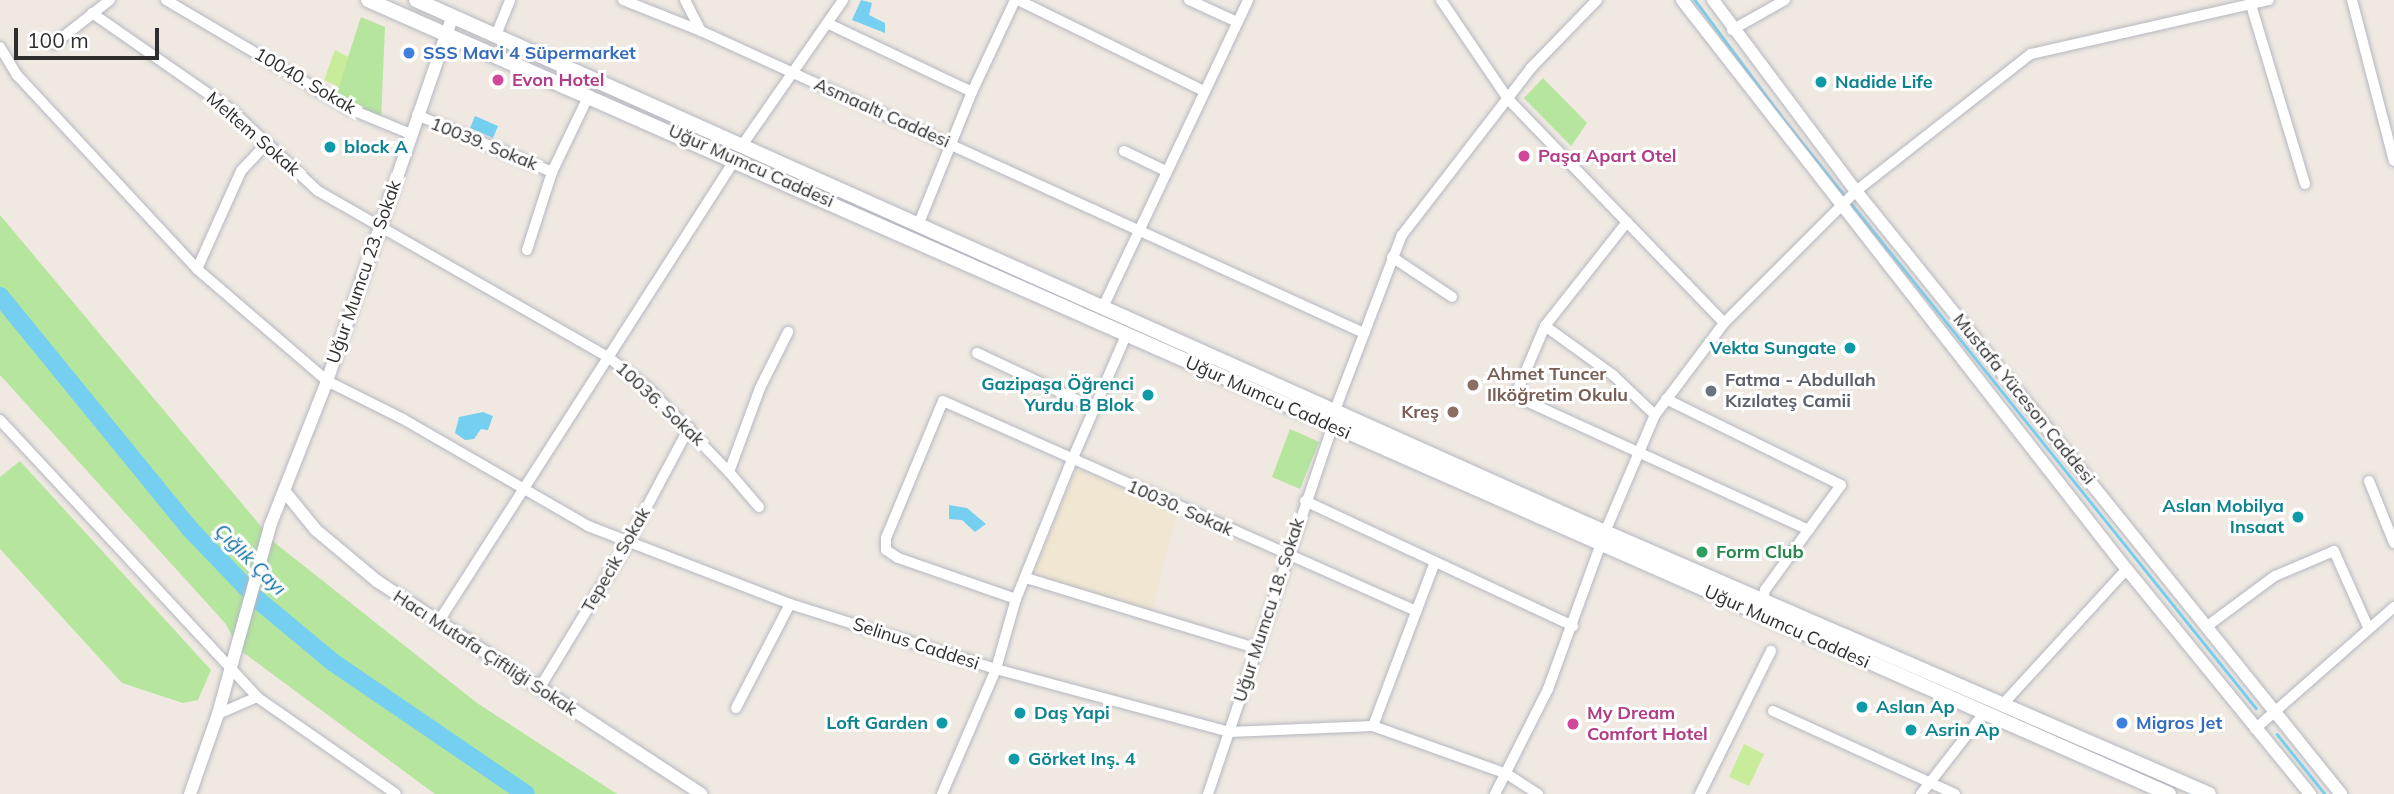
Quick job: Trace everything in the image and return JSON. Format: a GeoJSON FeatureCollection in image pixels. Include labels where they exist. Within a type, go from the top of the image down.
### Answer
{"type":"FeatureCollection","features":[{"type":"Feature","properties":{"kind":"main road","name":"Uğur Mumcu Caddesi"},"geometry":{"type":"LineString","coordinates":[[368,0],[736,158],[1332,427],[1763,600],[2209,794]]}},
{"type":"Feature","properties":{"kind":"main road","name":"Uğur Mumcu Caddesi"},"geometry":{"type":"LineString","coordinates":[[416,0],[1104,305],[1984,713],[2169,794]]}},
{"type":"Feature","properties":{"kind":"main road"},"geometry":{"type":"LineString","coordinates":[[736,158],[743,144]]}},
{"type":"Feature","properties":{"kind":"street"},"geometry":{"type":"LineString","coordinates":[[54,44],[110,0]]}},
{"type":"Feature","properties":{"kind":"street","name":"10040. Sokak"},"geometry":{"type":"LineString","coordinates":[[166,0],[350,109],[411,134]]}},
{"type":"Feature","properties":{"kind":"street"},"geometry":{"type":"LineString","coordinates":[[496,35],[510,0]]}},
{"type":"Feature","properties":{"kind":"street","name":"Asmaaltı Caddesi"},"geometry":{"type":"LineString","coordinates":[[623,0],[701,31],[1364,333]]}},
{"type":"Feature","properties":{"kind":"street"},"geometry":{"type":"LineString","coordinates":[[685,0],[701,31]]}},
{"type":"Feature","properties":{"kind":"street"},"geometry":{"type":"LineString","coordinates":[[743,144],[790,71],[829,24],[843,0]]}},
{"type":"Feature","properties":{"kind":"street"},"geometry":{"type":"LineString","coordinates":[[919,223],[971,92],[1016,0],[1204,91]]}},
{"type":"Feature","properties":{"kind":"street"},"geometry":{"type":"LineString","coordinates":[[1189,0],[1237,22]]}},
{"type":"Feature","properties":{"kind":"street"},"geometry":{"type":"LineString","coordinates":[[1104,305],[1248,0]]}},
{"type":"Feature","properties":{"kind":"street"},"geometry":{"type":"LineString","coordinates":[[1441,0],[1508,99],[1724,323]]}},
{"type":"Feature","properties":{"kind":"street"},"geometry":{"type":"LineString","coordinates":[[1335,410],[1402,235],[1508,99],[1597,0]]}},
{"type":"Feature","properties":{"kind":"street","name":"Mustafa Yüceson Caddesi"},"geometry":{"type":"LineString","coordinates":[[1682,0],[2206,627],[2341,794]]}},
{"type":"Feature","properties":{"kind":"street","name":"Mustafa Yüceson Caddesi"},"geometry":{"type":"LineString","coordinates":[[1713,0],[1849,198],[2127,569],[2310,794]]}},
{"type":"Feature","properties":{"kind":"street"},"geometry":{"type":"LineString","coordinates":[[1732,30],[1785,0]]}},
{"type":"Feature","properties":{"kind":"street"},"geometry":{"type":"LineString","coordinates":[[1496,794],[1573,626],[1603,538],[1655,415],[1724,323],[1849,198],[2031,54],[2269,0]]}},
{"type":"Feature","properties":{"kind":"street"},"geometry":{"type":"LineString","coordinates":[[2352,0],[2394,161]]}},
{"type":"Feature","properties":{"kind":"street"},"geometry":{"type":"LineString","coordinates":[[2251,5],[2305,184]]}},
{"type":"Feature","properties":{"kind":"street","name":"Meltem Sokak"},"geometry":{"type":"LineString","coordinates":[[92,13],[230,109],[265,145],[318,191],[381,226]]}},
{"type":"Feature","properties":{"kind":"street","name":"Uğur Mumcu 23. Sokak"},"geometry":{"type":"LineString","coordinates":[[190,794],[218,714],[229,666],[270,526],[327,381],[445,32],[453,16]]}},
{"type":"Feature","properties":{"kind":"street"},"geometry":{"type":"LineString","coordinates":[[829,24],[971,92]]}},
{"type":"Feature","properties":{"kind":"street","name":"Selinus Caddesi"},"geometry":{"type":"LineString","coordinates":[[0,47],[17,75],[197,269],[327,381],[525,487],[588,526],[627,544],[790,604],[996,669],[1229,732],[1373,726],[1507,774],[1538,794]]}},
{"type":"Feature","properties":{"kind":"street"},"geometry":{"type":"LineString","coordinates":[[527,250],[552,172],[589,95]]}},
{"type":"Feature","properties":{"kind":"street","name":"10039. Sokak"},"geometry":{"type":"LineString","coordinates":[[417,116],[552,172]]}},
{"type":"Feature","properties":{"kind":"street"},"geometry":{"type":"LineString","coordinates":[[197,269],[242,171],[265,145]]}},
{"type":"Feature","properties":{"kind":"street"},"geometry":{"type":"LineString","coordinates":[[1124,151],[1166,171]]}},
{"type":"Feature","properties":{"kind":"street"},"geometry":{"type":"LineString","coordinates":[[437,624],[736,158]]}},
{"type":"Feature","properties":{"kind":"street"},"geometry":{"type":"LineString","coordinates":[[1627,222],[1545,326],[1514,396],[1809,530]]}},
{"type":"Feature","properties":{"kind":"street","name":"10036. Sokak"},"geometry":{"type":"LineString","coordinates":[[381,226],[608,357],[689,428],[759,507]]}},
{"type":"Feature","properties":{"kind":"street"},"geometry":{"type":"LineString","coordinates":[[1392,257],[1452,297]]}},
{"type":"Feature","properties":{"kind":"street"},"geometry":{"type":"LineString","coordinates":[[1545,326],[1613,375],[1655,415]]}},
{"type":"Feature","properties":{"kind":"street"},"geometry":{"type":"LineString","coordinates":[[729,472],[760,388],[788,332]]}},
{"type":"Feature","properties":{"kind":"street"},"geometry":{"type":"LineString","coordinates":[[942,794],[996,669],[1016,599],[1127,333]]}},
{"type":"Feature","properties":{"kind":"street"},"geometry":{"type":"LineString","coordinates":[[977,354],[1094,408]]}},
{"type":"Feature","properties":{"kind":"street"},"geometry":{"type":"LineString","coordinates":[[1666,399],[1841,485],[1765,590],[1763,600]]}},
{"type":"Feature","properties":{"kind":"street","name":"10030. Sokak"},"geometry":{"type":"LineString","coordinates":[[1016,599],[893,556],[886,550],[886,538],[943,401],[1072,461],[1416,611]]}},
{"type":"Feature","properties":{"kind":"street"},"geometry":{"type":"LineString","coordinates":[[0,420],[257,697],[396,794]]}},
{"type":"Feature","properties":{"kind":"street","name":"Uğur Mumcu 18. Sokak"},"geometry":{"type":"LineString","coordinates":[[1208,794],[1255,648],[1332,427]]}},
{"type":"Feature","properties":{"kind":"street","name":"Tepecik Sokak"},"geometry":{"type":"LineString","coordinates":[[539,689],[627,544],[689,428]]}},
{"type":"Feature","properties":{"kind":"street"},"geometry":{"type":"LineString","coordinates":[[2369,481],[2394,542]]}},
{"type":"Feature","properties":{"kind":"street","name":"Hacı Mutafa Çiftliği Sokak"},"geometry":{"type":"LineString","coordinates":[[285,492],[316,530],[437,624],[702,794]]}},
{"type":"Feature","properties":{"kind":"street"},"geometry":{"type":"LineString","coordinates":[[1305,502],[1573,626]]}},
{"type":"Feature","properties":{"kind":"street"},"geometry":{"type":"LineString","coordinates":[[2206,627],[2275,576],[2334,551],[2368,627]]}},
{"type":"Feature","properties":{"kind":"street"},"geometry":{"type":"LineString","coordinates":[[1373,726],[1435,562]]}},
{"type":"Feature","properties":{"kind":"street"},"geometry":{"type":"LineString","coordinates":[[2004,703],[2127,569]]}},
{"type":"Feature","properties":{"kind":"street"},"geometry":{"type":"LineString","coordinates":[[1026,578],[1255,648]]}},
{"type":"Feature","properties":{"kind":"street"},"geometry":{"type":"LineString","coordinates":[[736,708],[790,604]]}},
{"type":"Feature","properties":{"kind":"street"},"geometry":{"type":"LineString","coordinates":[[2255,729],[2276,713],[2368,627],[2394,607]]}},
{"type":"Feature","properties":{"kind":"street"},"geometry":{"type":"LineString","coordinates":[[1700,794],[1771,651]]}},
{"type":"Feature","properties":{"kind":"street"},"geometry":{"type":"LineString","coordinates":[[218,714],[257,697]]}},
{"type":"Feature","properties":{"kind":"street"},"geometry":{"type":"LineString","coordinates":[[1773,711],[1955,794]]}},
{"type":"Feature","properties":{"kind":"street"},"geometry":{"type":"LineString","coordinates":[[1921,794],[1984,713]]}},
{"type":"Feature","properties":{"kind":"shaded area"},"geometry":{"type":"Polygon","coordinates":[[[1076,469],[1177,514],[1150,616],[1031,580],[1076,469]]]}},
{"type":"Feature","properties":{"kind":"green space"},"geometry":{"type":"Polygon","coordinates":[[[361,17],[385,27],[381,119],[336,94],[361,17]]]}},
{"type":"Feature","properties":{"kind":"green space"},"geometry":{"type":"Polygon","coordinates":[[[335,50],[348,57],[339,87],[324,80],[335,50]]]}},
{"type":"Feature","properties":{"kind":"green space"},"geometry":{"type":"Polygon","coordinates":[[[1543,78],[1587,123],[1571,146],[1524,98],[1543,78]]]}},
{"type":"Feature","properties":{"kind":"green space"},"geometry":{"type":"Polygon","coordinates":[[[0,215],[275,543],[477,703],[617,794],[435,794],[241,651],[225,623],[0,375],[0,215]]]}},
{"type":"Feature","properties":{"kind":"green space"},"geometry":{"type":"Polygon","coordinates":[[[1290,429],[1319,442],[1300,489],[1272,477],[1290,429]]]}},
{"type":"Feature","properties":{"kind":"green space"},"geometry":{"type":"Polygon","coordinates":[[[20,461],[211,670],[198,700],[183,703],[122,683],[0,549],[0,477],[20,461]]]}},
{"type":"Feature","properties":{"kind":"green space"},"geometry":{"type":"Polygon","coordinates":[[[1744,744],[1764,754],[1749,786],[1729,777],[1744,744]]]}},
{"type":"Feature","properties":{"kind":"water"},"geometry":{"type":"Polygon","coordinates":[[[861,0],[872,3],[869,15],[885,23],[885,33],[852,20],[861,0]]]}},
{"type":"Feature","properties":{"kind":"water"},"geometry":{"type":"Polygon","coordinates":[[[475,116],[498,126],[493,138],[470,128],[475,116]]]}},
{"type":"Feature","properties":{"kind":"water"},"geometry":{"type":"Polygon","coordinates":[[[483,412],[493,416],[488,430],[481,429],[474,439],[465,440],[455,433],[459,417],[483,412]]]}},
{"type":"Feature","properties":{"kind":"water"},"geometry":{"type":"Polygon","coordinates":[[[949,505],[967,508],[986,524],[975,532],[962,520],[949,519],[949,505]]]}},
{"type":"Feature","properties":{"kind":"waterway"},"geometry":{"type":"LineString","coordinates":[[1695,0],[1781,116],[2256,708]]}},
{"type":"Feature","properties":{"kind":"waterway","name":"Çığlık Çayı"},"geometry":{"type":"LineString","coordinates":[[0,296],[190,529],[258,600],[334,663],[526,794]]}},
{"type":"Feature","properties":{"kind":"waterway"},"geometry":{"type":"LineString","coordinates":[[2277,734],[2325,794]]}},
{"type":"Feature","properties":{"kind":"place","name":"SSS Mavi 4 Süpermarket"},"geometry":{"type":"Point","coordinates":[409,53]}},
{"type":"Feature","properties":{"kind":"place","name":"Evon Hotel"},"geometry":{"type":"Point","coordinates":[498,80]}},
{"type":"Feature","properties":{"kind":"place","name":"Nadide Life"},"geometry":{"type":"Point","coordinates":[1821,82]}},
{"type":"Feature","properties":{"kind":"place","name":"block A"},"geometry":{"type":"Point","coordinates":[330,147]}},
{"type":"Feature","properties":{"kind":"place","name":"Paşa Apart Otel"},"geometry":{"type":"Point","coordinates":[1524,156]}},
{"type":"Feature","properties":{"kind":"place","name":"Vekta Sungate"},"geometry":{"type":"Point","coordinates":[1850,348]}},
{"type":"Feature","properties":{"kind":"place","name":"Ahmet Tuncer Ilköğretim Okulu"},"geometry":{"type":"Point","coordinates":[1473,385]}},
{"type":"Feature","properties":{"kind":"place","name":"Fatma - Abdullah Kızılateş Camii"},"geometry":{"type":"Point","coordinates":[1711,391]}},
{"type":"Feature","properties":{"kind":"place","name":"Gazipaşa Öğrenci Yurdu B Blok"},"geometry":{"type":"Point","coordinates":[1148,395]}},
{"type":"Feature","properties":{"kind":"place","name":"Kreş"},"geometry":{"type":"Point","coordinates":[1453,412]}},
{"type":"Feature","properties":{"kind":"place","name":"Aslan Mobilya Insaat"},"geometry":{"type":"Point","coordinates":[2298,517]}},
{"type":"Feature","properties":{"kind":"place","name":"Form Club"},"geometry":{"type":"Point","coordinates":[1702,552]}},
{"type":"Feature","properties":{"kind":"place","name":"Aslan Ap"},"geometry":{"type":"Point","coordinates":[1862,707]}},
{"type":"Feature","properties":{"kind":"place","name":"Daş Yapi"},"geometry":{"type":"Point","coordinates":[1020,713]}},
{"type":"Feature","properties":{"kind":"place","name":"Loft Garden"},"geometry":{"type":"Point","coordinates":[942,723]}},
{"type":"Feature","properties":{"kind":"place","name":"Migros Jet"},"geometry":{"type":"Point","coordinates":[2122,723]}},
{"type":"Feature","properties":{"kind":"place","name":"My Dream Comfort Hotel"},"geometry":{"type":"Point","coordinates":[1573,724]}},
{"type":"Feature","properties":{"kind":"place","name":"Asrin Ap"},"geometry":{"type":"Point","coordinates":[1911,730]}},
{"type":"Feature","properties":{"kind":"place","name":"Görket Inş. 4"},"geometry":{"type":"Point","coordinates":[1014,759]}}]}
